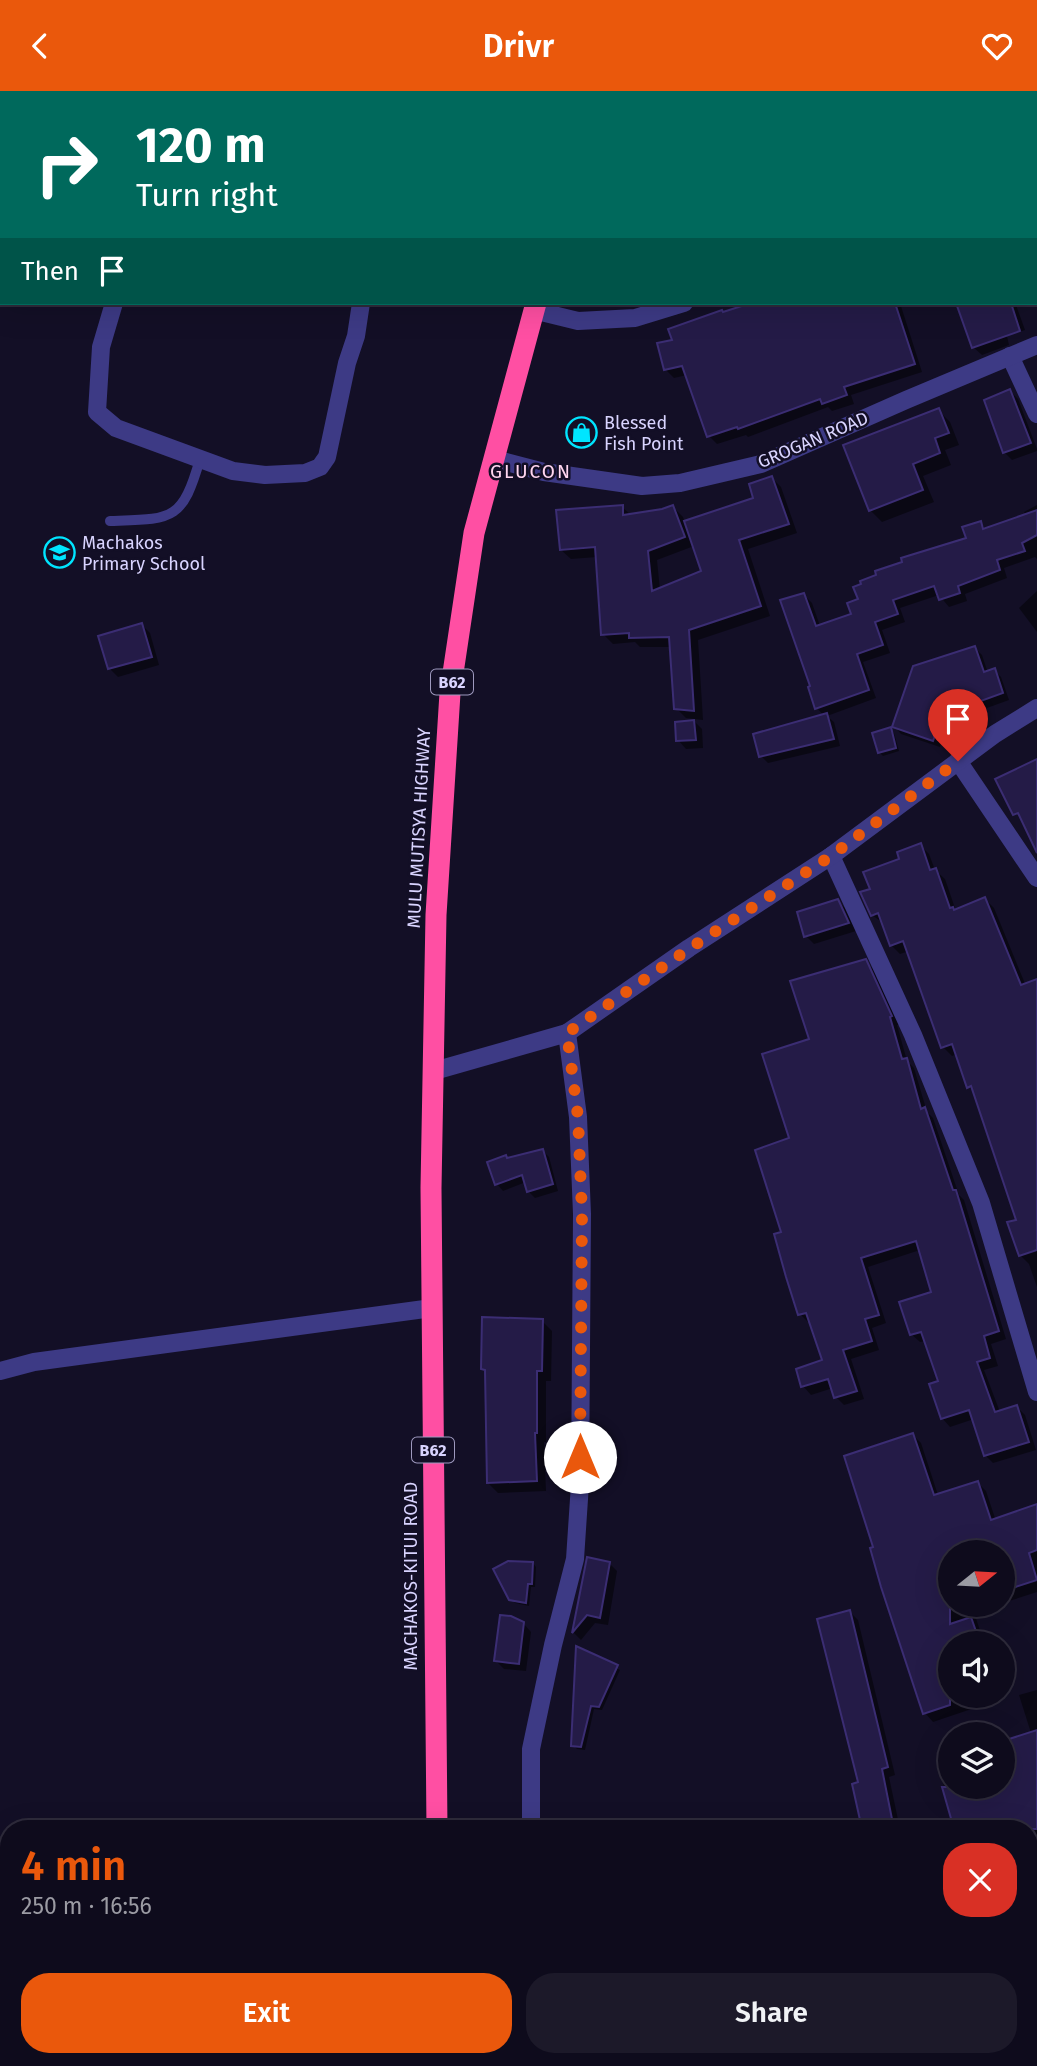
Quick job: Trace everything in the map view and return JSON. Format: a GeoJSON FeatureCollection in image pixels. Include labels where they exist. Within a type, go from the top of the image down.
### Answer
{"type":"FeatureCollection","features":[{"type":"Feature","properties":{"kind":"highway","name":"MULU MUTISYA HIGHWAY"},"geometry":{"type":"LineString","coordinates":[[434,1071],[436,915],[450,693],[474,533],[534,306]]}},
{"type":"Feature","properties":{"kind":"highway","name":"MACHAKOS-KITUI ROAD"},"geometry":{"type":"LineString","coordinates":[[434,1071],[432,1308],[437,1820]]}},
{"type":"Feature","properties":{"kind":"street"},"geometry":{"type":"LineString","coordinates":[[113,305],[101,347],[97,412],[116,428],[233,471],[265,475],[305,473],[320,467],[327,457],[347,363],[356,336],[361,305]]}},
{"type":"Feature","properties":{"kind":"street"},"geometry":{"type":"LineString","coordinates":[[534,306],[578,321],[635,318],[677,305]]}},
{"type":"Feature","properties":{"kind":"street","name":"GROGAN ROAD"},"geometry":{"type":"LineString","coordinates":[[495,459],[544,472],[642,486],[680,483],[761,464],[1037,345]]}},
{"type":"Feature","properties":{"kind":"street"},"geometry":{"type":"LineString","coordinates":[[1010,356],[1037,414]]}},
{"type":"Feature","properties":{"kind":"street"},"geometry":{"type":"LineString","coordinates":[[434,1071],[567,1033],[690,948],[831,856],[995,734],[1037,708]]}},
{"type":"Feature","properties":{"kind":"street"},"geometry":{"type":"LineString","coordinates":[[958,761],[1037,878]]}},
{"type":"Feature","properties":{"kind":"street"},"geometry":{"type":"LineString","coordinates":[[831,856],[913,1035],[981,1203],[1037,1392]]}},
{"type":"Feature","properties":{"kind":"street"},"geometry":{"type":"LineString","coordinates":[[531,1820],[531,1749],[575,1559],[580,1484],[582,1214],[578,1117],[567,1033]]}},
{"type":"Feature","properties":{"kind":"street"},"geometry":{"type":"LineString","coordinates":[[0,1371],[34,1361],[432,1308]]}},
{"type":"Feature","properties":{"kind":"lane"},"geometry":{"type":"LineString","coordinates":[[110,521],[158,520],[173,515],[191,489],[200,459]]}},
{"type":"Feature","properties":{"kind":"building"},"geometry":{"type":"Polygon","coordinates":[[[745,305],[896,305],[915,364],[844,387],[847,395],[822,404],[820,399],[738,429],[737,427],[707,437],[682,366],[664,370],[657,343],[672,340],[668,329],[722,310],[723,312],[745,305]]]}},
{"type":"Feature","properties":{"kind":"building"},"geometry":{"type":"Polygon","coordinates":[[[957,305],[1012,305],[1020,331],[972,348],[957,305]]]}},
{"type":"Feature","properties":{"kind":"building"},"geometry":{"type":"Polygon","coordinates":[[[1010,389],[1031,443],[1003,453],[984,400],[1010,389]]]}},
{"type":"Feature","properties":{"kind":"building"},"geometry":{"type":"Polygon","coordinates":[[[939,408],[949,433],[935,438],[940,453],[913,464],[923,490],[869,511],[843,445],[939,408]]]}},
{"type":"Feature","properties":{"kind":"building"},"geometry":{"type":"Polygon","coordinates":[[[772,476],[789,524],[739,540],[761,606],[689,630],[694,711],[674,709],[669,637],[629,638],[629,633],[601,635],[595,547],[560,550],[556,510],[623,505],[623,515],[673,505],[685,537],[648,551],[652,591],[701,571],[684,521],[753,498],[749,484],[772,476]]]}},
{"type":"Feature","properties":{"kind":"building"},"geometry":{"type":"Polygon","coordinates":[[[1037,510],[1037,535],[1022,543],[1025,551],[997,560],[1000,570],[958,586],[960,593],[939,600],[934,586],[893,600],[898,614],[875,622],[883,645],[857,654],[869,690],[815,709],[808,687],[810,686],[780,600],[804,593],[816,626],[851,614],[847,603],[858,599],[853,587],[876,575],[875,571],[902,562],[901,558],[966,538],[962,527],[981,521],[983,529],[1037,510]]]}},
{"type":"Feature","properties":{"kind":"building"},"geometry":{"type":"Polygon","coordinates":[[[142,623],[152,657],[108,669],[98,636],[142,623]]]}},
{"type":"Feature","properties":{"kind":"building"},"geometry":{"type":"Polygon","coordinates":[[[975,646],[984,672],[995,668],[1003,693],[942,715],[933,741],[892,727],[913,666],[975,646]]]}},
{"type":"Feature","properties":{"kind":"building"},"geometry":{"type":"Polygon","coordinates":[[[827,713],[834,739],[759,757],[753,734],[827,713]]]}},
{"type":"Feature","properties":{"kind":"building"},"geometry":{"type":"Polygon","coordinates":[[[694,720],[696,740],[676,741],[675,722],[694,720]]]}},
{"type":"Feature","properties":{"kind":"building"},"geometry":{"type":"Polygon","coordinates":[[[891,727],[896,748],[878,753],[872,733],[891,727]]]}},
{"type":"Feature","properties":{"kind":"building"},"geometry":{"type":"Polygon","coordinates":[[[1037,759],[1037,853],[1018,813],[1013,815],[995,779],[1037,759]]]}},
{"type":"Feature","properties":{"kind":"building"},"geometry":{"type":"Polygon","coordinates":[[[921,843],[930,870],[936,868],[950,908],[953,907],[954,910],[985,897],[1021,985],[1037,979],[1037,1250],[1019,1256],[1007,1222],[1016,1220],[971,1086],[967,1088],[952,1044],[941,1048],[903,941],[890,946],[878,913],[871,916],[860,892],[870,889],[863,872],[899,859],[897,852],[921,843]]]}},
{"type":"Feature","properties":{"kind":"building"},"geometry":{"type":"Polygon","coordinates":[[[838,899],[849,923],[804,937],[797,912],[838,899]]]}},
{"type":"Feature","properties":{"kind":"building"},"geometry":{"type":"Polygon","coordinates":[[[866,959],[892,1016],[890,1017],[902,1059],[907,1058],[921,1109],[925,1107],[953,1190],[956,1190],[999,1331],[984,1336],[990,1358],[977,1362],[995,1412],[1017,1405],[1029,1442],[984,1456],[969,1410],[941,1419],[929,1384],[938,1381],[921,1332],[910,1335],[899,1302],[931,1292],[916,1241],[861,1258],[879,1315],[865,1319],[872,1341],[843,1350],[857,1391],[834,1398],[828,1379],[801,1387],[796,1369],[822,1360],[806,1313],[798,1315],[774,1234],[781,1232],[755,1150],[789,1138],[762,1054],[809,1039],[790,981],[866,959]]]}},
{"type":"Feature","properties":{"kind":"building"},"geometry":{"type":"Polygon","coordinates":[[[543,1149],[553,1184],[527,1192],[522,1175],[495,1185],[487,1162],[506,1155],[507,1158],[543,1149]]]}},
{"type":"Feature","properties":{"kind":"building"},"geometry":{"type":"Polygon","coordinates":[[[482,1317],[543,1319],[542,1371],[537,1371],[537,1481],[487,1483],[485,1370],[481,1369],[482,1317]]]}},
{"type":"Feature","properties":{"kind":"building"},"geometry":{"type":"Polygon","coordinates":[[[913,1433],[934,1495],[978,1481],[991,1520],[1037,1504],[1037,1550],[1029,1553],[1037,1580],[1015,1587],[1015,1540],[938,1540],[938,1617],[950,1617],[950,1624],[971,1617],[976,1631],[938,1631],[938,1708],[941,1708],[923,1714],[881,1587],[870,1548],[873,1547],[844,1456],[913,1433]]]}},
{"type":"Feature","properties":{"kind":"building"},"geometry":{"type":"Polygon","coordinates":[[[587,1557],[610,1562],[600,1618],[587,1615],[572,1633],[587,1557]]]}},
{"type":"Feature","properties":{"kind":"building"},"geometry":{"type":"Polygon","coordinates":[[[508,1561],[533,1562],[532,1584],[528,1584],[526,1603],[509,1600],[493,1569],[508,1561]]]}},
{"type":"Feature","properties":{"kind":"building"},"geometry":{"type":"Polygon","coordinates":[[[850,1610],[888,1767],[882,1769],[892,1820],[860,1820],[852,1784],[858,1782],[817,1619],[850,1610]]]}},
{"type":"Feature","properties":{"kind":"building"},"geometry":{"type":"Polygon","coordinates":[[[500,1615],[511,1616],[524,1622],[519,1664],[494,1661],[500,1615]]]}},
{"type":"Feature","properties":{"kind":"building"},"geometry":{"type":"Polygon","coordinates":[[[576,1646],[618,1665],[599,1707],[591,1706],[581,1747],[571,1746],[576,1646]]]}},
{"type":"Feature","properties":{"kind":"building"},"geometry":{"type":"Polygon","coordinates":[[[1037,1730],[1037,1820],[951,1820],[945,1799],[1015,1799],[1015,1737],[1037,1730]]]}},
{"type":"Feature","properties":{"kind":"place","name":"Blessed Fish Point"},"geometry":{"type":"Point","coordinates":[581,433]}},
{"type":"Feature","properties":{"kind":"place","name":"Machakos Primary School"},"geometry":{"type":"Point","coordinates":[59,553]}},
{"type":"Feature","properties":{"kind":"district","name":"GLUCON"},"geometry":{"type":"Point","coordinates":[531,471]}},
{"type":"Feature","properties":{"kind":"route"},"geometry":{"type":"LineString","coordinates":[[580,1457],[582,1214],[578,1117],[567,1033],[690,948],[831,856],[958,761]]}}]}
